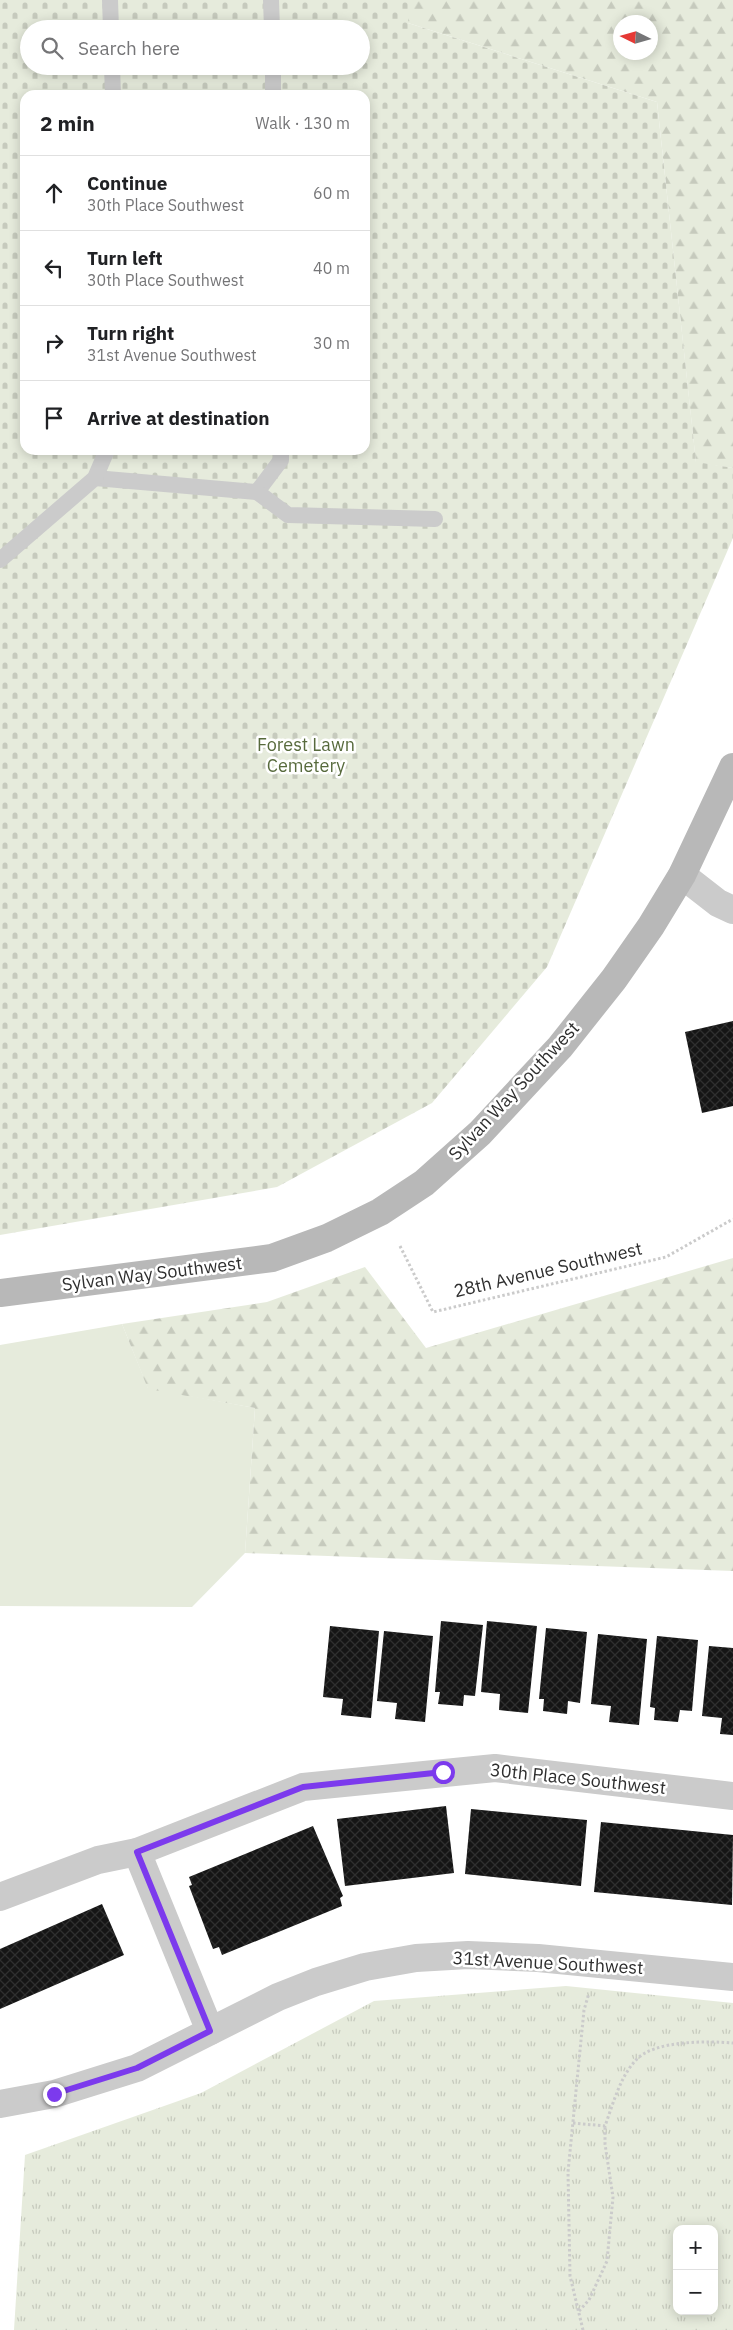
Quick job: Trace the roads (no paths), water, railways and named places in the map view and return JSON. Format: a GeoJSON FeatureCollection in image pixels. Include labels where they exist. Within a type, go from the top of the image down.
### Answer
{"type":"FeatureCollection","features":[{"type":"Feature","properties":{"kind":"street","name":"Sylvan Way Southwest"},"geometry":{"type":"LineString","coordinates":[[0,1293],[272,1258],[327,1238],[380,1212],[424,1183],[480,1133],[560,1047],[614,979],[651,926],[682,875],[733,767]]}},
{"type":"Feature","properties":{"kind":"street"},"geometry":{"type":"LineString","coordinates":[[682,875],[718,903],[733,910]]}},
{"type":"Feature","properties":{"kind":"street","name":"30th Place Southwest"},"geometry":{"type":"LineString","coordinates":[[0,1897],[98,1860],[137,1852],[303,1787],[495,1768],[733,1796]]}},
{"type":"Feature","properties":{"kind":"street"},"geometry":{"type":"LineString","coordinates":[[137,1852],[210,2031]]}},
{"type":"Feature","properties":{"kind":"street","name":"31st Avenue Southwest"},"geometry":{"type":"LineString","coordinates":[[0,2104],[54,2094],[137,2068],[278,1997],[316,1982],[365,1967],[416,1958],[468,1955],[538,1958],[733,1977]]}},
{"type":"Feature","properties":{"kind":"lane"},"geometry":{"type":"LineString","coordinates":[[110,0],[111,20]]}},
{"type":"Feature","properties":{"kind":"lane"},"geometry":{"type":"LineString","coordinates":[[271,0],[272,20]]}},
{"type":"Feature","properties":{"kind":"lane"},"geometry":{"type":"LineString","coordinates":[[113,75],[114,90]]}},
{"type":"Feature","properties":{"kind":"lane"},"geometry":{"type":"LineString","coordinates":[[273,75],[273,90]]}},
{"type":"Feature","properties":{"kind":"lane"},"geometry":{"type":"LineString","coordinates":[[0,560],[94,478],[105,455]]}},
{"type":"Feature","properties":{"kind":"lane"},"geometry":{"type":"LineString","coordinates":[[257,492],[281,460],[281,455]]}},
{"type":"Feature","properties":{"kind":"lane"},"geometry":{"type":"LineString","coordinates":[[94,478],[257,492],[288,515],[435,519]]}},
{"type":"Feature","properties":{"kind":"park label","name":"Forest Lawn Cemetery"},"geometry":{"type":"Point","coordinates":[306,755]}}]}
